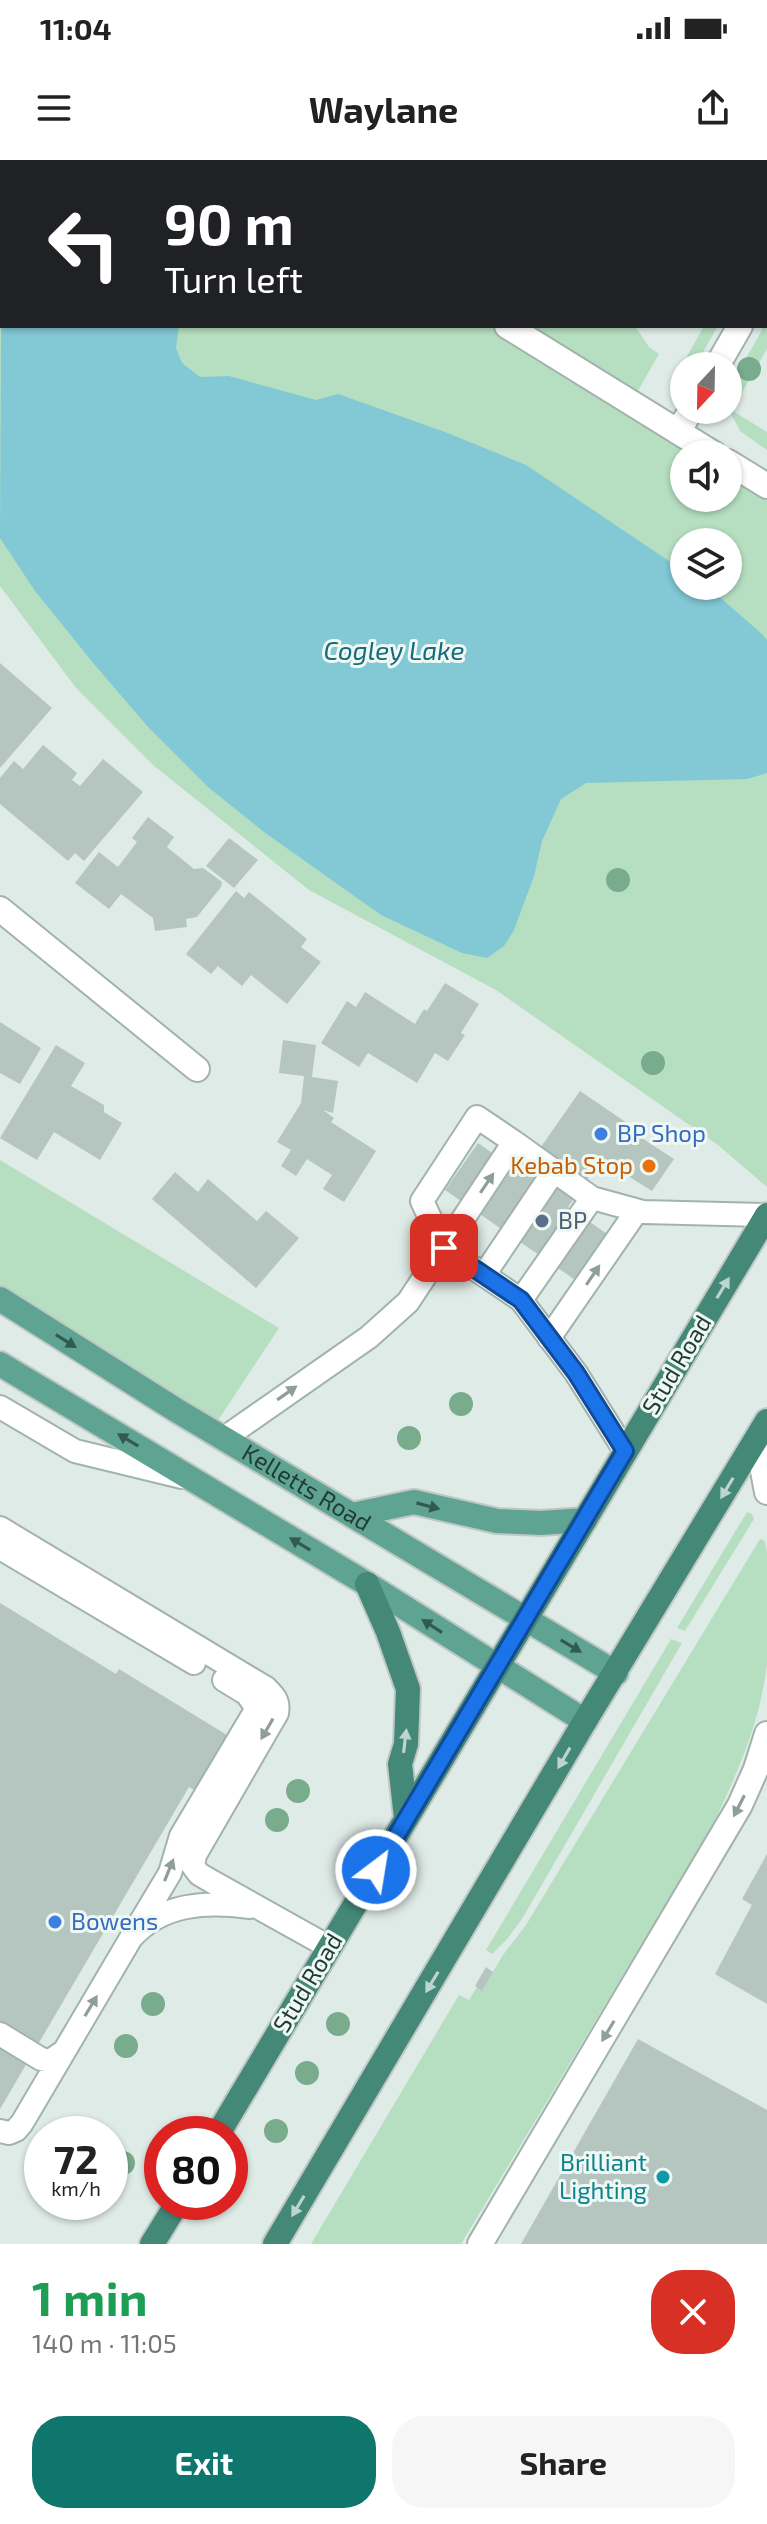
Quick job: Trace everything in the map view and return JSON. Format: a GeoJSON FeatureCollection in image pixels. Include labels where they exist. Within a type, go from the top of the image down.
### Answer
{"type":"FeatureCollection","features":[{"type":"Feature","properties":{"kind":"highway","name":"Stud Road"},"geometry":{"type":"LineString","coordinates":[[229,2116],[767,1215]]}},
{"type":"Feature","properties":{"kind":"highway"},"geometry":{"type":"LineString","coordinates":[[275,2244],[585,1721],[762,1430]]}},
{"type":"Feature","properties":{"kind":"highway"},"geometry":{"type":"LineString","coordinates":[[367,1584],[408,1689],[406,1744],[400,1764],[406,1818]]}},
{"type":"Feature","properties":{"kind":"highway"},"geometry":{"type":"LineString","coordinates":[[152,2244],[167,2220]]}},
{"type":"Feature","properties":{"kind":"main road","name":"Kelletts Road"},"geometry":{"type":"LineString","coordinates":[[0,1299],[223,1439],[616,1673]]}},
{"type":"Feature","properties":{"kind":"main road"},"geometry":{"type":"LineString","coordinates":[[0,1364],[367,1584],[585,1721]]}},
{"type":"Feature","properties":{"kind":"main road"},"geometry":{"type":"LineString","coordinates":[[352,1515],[414,1502],[497,1521],[541,1523],[585,1520]]}},
{"type":"Feature","properties":{"kind":"street"},"geometry":{"type":"LineString","coordinates":[[510,328],[691,440]]}},
{"type":"Feature","properties":{"kind":"street"},"geometry":{"type":"LineString","coordinates":[[725,352],[739,328]]}},
{"type":"Feature","properties":{"kind":"street"},"geometry":{"type":"LineString","coordinates":[[678,432],[683,424]]}},
{"type":"Feature","properties":{"kind":"street"},"geometry":{"type":"LineString","coordinates":[[742,471],[767,486]]}},
{"type":"Feature","properties":{"kind":"street"},"geometry":{"type":"LineString","coordinates":[[0,909],[197,1069]]}},
{"type":"Feature","properties":{"kind":"street"},"geometry":{"type":"LineString","coordinates":[[762,1430],[767,1492]]}},
{"type":"Feature","properties":{"kind":"street"},"geometry":{"type":"LineString","coordinates":[[480,2244],[733,1818],[756,1769],[767,1734]]}},
{"type":"Feature","properties":{"kind":"lane"},"geometry":{"type":"LineString","coordinates":[[625,1451],[576,1373],[521,1300],[444,1248],[422,1201],[477,1117],[592,1198],[636,1212],[767,1215]]}},
{"type":"Feature","properties":{"kind":"lane"},"geometry":{"type":"LineString","coordinates":[[223,1439],[369,1337],[408,1302],[514,1142]]}},
{"type":"Feature","properties":{"kind":"lane"},"geometry":{"type":"LineString","coordinates":[[484,1275],[554,1171]]}},
{"type":"Feature","properties":{"kind":"lane"},"geometry":{"type":"LineString","coordinates":[[521,1300],[592,1198]]}},
{"type":"Feature","properties":{"kind":"lane"},"geometry":{"type":"LineString","coordinates":[[549,1338],[636,1212]]}},
{"type":"Feature","properties":{"kind":"lane"},"geometry":{"type":"LineString","coordinates":[[0,1407],[75,1451],[195,1480]]}},
{"type":"Feature","properties":{"kind":"lane"},"geometry":{"type":"LineString","coordinates":[[0,1528],[266,1688],[275,1697],[277,1713],[195,1855],[193,1866],[199,1874],[329,1947]]}},
{"type":"Feature","properties":{"kind":"lane"},"geometry":{"type":"LineString","coordinates":[[0,1548],[247,1694],[256,1707],[181,1836],[170,1873],[16,2130],[9,2133],[0,2131]]}},
{"type":"Feature","properties":{"kind":"lane"},"geometry":{"type":"LineString","coordinates":[[131,1938],[156,1918],[190,1905],[229,1904],[265,1910]]}},
{"type":"Feature","properties":{"kind":"lane"},"geometry":{"type":"LineString","coordinates":[[0,2034],[41,2059],[50,2061],[63,2052]]}},
{"type":"Feature","properties":{"kind":"green space","name":"Cogley Lake"},"geometry":{"type":"Polygon","coordinates":[[[0,328],[636,328],[649,347],[659,354],[631,403],[691,440],[670,440],[670,512],[742,512],[742,471],[767,486],[767,1187],[718,1145],[496,990],[309,890],[153,765],[76,688],[0,586],[0,328]]]}},
{"type":"Feature","properties":{"kind":"green space"},"geometry":{"type":"Polygon","coordinates":[[[703,328],[717,328],[703,352],[689,352],[703,328]]]}},
{"type":"Feature","properties":{"kind":"green space"},"geometry":{"type":"Polygon","coordinates":[[[763,328],[767,328],[767,349],[742,392],[742,366],[763,328]]]}},
{"type":"Feature","properties":{"kind":"green space"},"geometry":{"type":"Polygon","coordinates":[[[742,417],[767,432],[767,450],[740,431],[736,424],[742,424],[742,417]]]}},
{"type":"Feature","properties":{"kind":"green space"},"geometry":{"type":"Polygon","coordinates":[[[0,1160],[279,1328],[211,1431],[0,1297],[0,1160]]]}},
{"type":"Feature","properties":{"kind":"green space"},"geometry":{"type":"Polygon","coordinates":[[[747,1512],[754,1519],[685,1631],[677,1628],[747,1512]]]}},
{"type":"Feature","properties":{"kind":"green space"},"geometry":{"type":"Polygon","coordinates":[[[760,1539],[765,1541],[767,1554],[767,1664],[759,1708],[737,1771],[709,1832],[461,2244],[311,2244],[459,1995],[469,2000],[477,1987],[482,1990],[526,1925],[760,1539]]]}},
{"type":"Feature","properties":{"kind":"green space"},"geometry":{"type":"Polygon","coordinates":[[[671,1639],[682,1643],[522,1919],[492,1954],[486,1950],[671,1639]]]}},
{"type":"Feature","properties":{"kind":"water","name":"Cogley Lake"},"geometry":{"type":"Polygon","coordinates":[[[1,328],[179,328],[176,348],[182,363],[200,377],[229,376],[316,400],[338,394],[526,465],[670,562],[670,600],[723,600],[767,640],[767,773],[747,779],[586,783],[561,799],[542,841],[534,876],[514,930],[504,946],[487,958],[462,953],[381,915],[264,832],[208,787],[149,728],[35,591],[0,538],[1,328]]]}},
{"type":"Feature","properties":{"kind":"building"},"geometry":{"type":"Polygon","coordinates":[[[0,663],[52,708],[0,768],[0,663]]]}},
{"type":"Feature","properties":{"kind":"building"},"geometry":{"type":"Polygon","coordinates":[[[43,745],[77,773],[72,780],[80,786],[103,759],[143,792],[84,861],[75,853],[68,861],[0,804],[0,778],[14,761],[23,769],[43,745]]]}},
{"type":"Feature","properties":{"kind":"building"},"geometry":{"type":"Polygon","coordinates":[[[148,817],[174,837],[167,847],[194,869],[203,868],[222,882],[197,917],[186,919],[187,927],[155,931],[153,918],[121,894],[109,909],[75,883],[99,852],[118,867],[137,842],[132,838],[148,817]]]}},
{"type":"Feature","properties":{"kind":"building"},"geometry":{"type":"Polygon","coordinates":[[[229,838],[258,860],[234,888],[206,866],[229,838]]]}},
{"type":"Feature","properties":{"kind":"building"},"geometry":{"type":"Polygon","coordinates":[[[236,891],[244,898],[249,892],[307,939],[301,947],[321,962],[287,1004],[251,975],[242,986],[218,966],[211,974],[186,954],[236,891]]]}},
{"type":"Feature","properties":{"kind":"building"},"geometry":{"type":"Polygon","coordinates":[[[445,983],[479,1004],[461,1033],[465,1035],[448,1061],[435,1053],[417,1083],[368,1053],[359,1067],[321,1043],[347,1001],[356,1007],[365,992],[415,1024],[445,983]]]}},
{"type":"Feature","properties":{"kind":"building"},"geometry":{"type":"Polygon","coordinates":[[[0,1022],[41,1048],[20,1084],[0,1073],[0,1022]]]}},
{"type":"Feature","properties":{"kind":"building"},"geometry":{"type":"Polygon","coordinates":[[[283,1040],[316,1045],[312,1077],[338,1081],[333,1113],[323,1110],[334,1118],[331,1122],[376,1151],[344,1202],[323,1189],[332,1175],[307,1159],[296,1176],[281,1166],[291,1150],[277,1142],[301,1103],[304,1076],[279,1073],[283,1040]]]}},
{"type":"Feature","properties":{"kind":"building"},"geometry":{"type":"Polygon","coordinates":[[[56,1045],[85,1063],[71,1086],[104,1105],[104,1112],[122,1123],[100,1160],[54,1132],[37,1160],[0,1138],[56,1045]]]}},
{"type":"Feature","properties":{"kind":"building"},"geometry":{"type":"Polygon","coordinates":[[[580,1091],[627,1123],[625,1127],[674,1159],[652,1191],[601,1159],[568,1207],[613,1238],[581,1284],[445,1190],[478,1143],[522,1174],[580,1091]]]}},
{"type":"Feature","properties":{"kind":"building"},"geometry":{"type":"Polygon","coordinates":[[[175,1172],[198,1192],[208,1179],[257,1221],[266,1211],[299,1238],[256,1288],[152,1199],[175,1172]]]}},
{"type":"Feature","properties":{"kind":"building","name":"Bowens"},"geometry":{"type":"Polygon","coordinates":[[[0,1603],[116,1674],[119,1669],[227,1735],[194,1790],[189,1787],[0,2109],[0,1603]]]}},
{"type":"Feature","properties":{"kind":"building"},"geometry":{"type":"Polygon","coordinates":[[[767,1854],[767,2004],[715,1974],[752,1905],[742,1899],[767,1854]]]}},
{"type":"Feature","properties":{"kind":"building"},"geometry":{"type":"Polygon","coordinates":[[[486,1967],[493,1972],[482,1991],[475,1986],[486,1967]]]}},
{"type":"Feature","properties":{"kind":"building","name":"Brilliant Lighting"},"geometry":{"type":"Polygon","coordinates":[[[638,2039],[767,2110],[767,2244],[521,2244],[638,2039]]]}},
{"type":"Feature","properties":{"kind":"place","name":"BP Shop"},"geometry":{"type":"Point","coordinates":[601,1134]}},
{"type":"Feature","properties":{"kind":"place","name":"Kebab Stop"},"geometry":{"type":"Point","coordinates":[649,1166]}},
{"type":"Feature","properties":{"kind":"place","name":"BP"},"geometry":{"type":"Point","coordinates":[542,1221]}},
{"type":"Feature","properties":{"kind":"place","name":"Bowens"},"geometry":{"type":"Point","coordinates":[55,1922]}},
{"type":"Feature","properties":{"kind":"place","name":"Brilliant Lighting"},"geometry":{"type":"Point","coordinates":[663,2177]}},
{"type":"Feature","properties":{"kind":"route"},"geometry":{"type":"LineString","coordinates":[[376,1870],[625,1451],[576,1373],[521,1300],[444,1248]]}}]}
